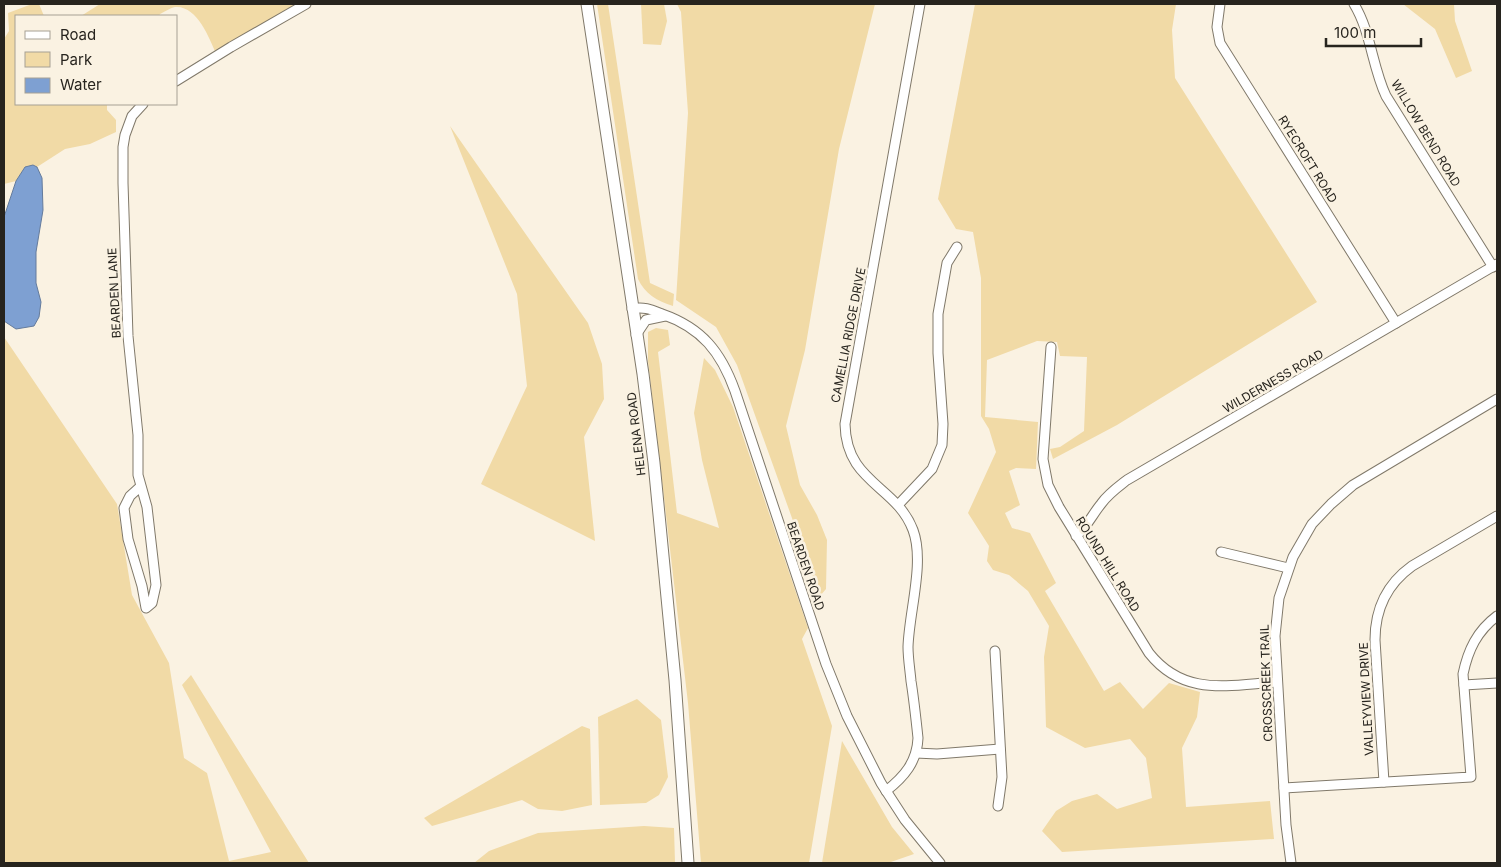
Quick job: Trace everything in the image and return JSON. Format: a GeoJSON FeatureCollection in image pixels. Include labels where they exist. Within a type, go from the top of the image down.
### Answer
{"type":"FeatureCollection","features":[{"type":"Feature","properties":{"kind":"main road","name":"HELENA ROAD"},"geometry":{"type":"LineString","coordinates":[[587,4],[647,401],[662,538],[688,863]]}},
{"type":"Feature","properties":{"kind":"street"},"geometry":{"type":"LineString","coordinates":[[178,80],[230,47],[306,4]]}},
{"type":"Feature","properties":{"kind":"street","name":"CAMELLIA RIDGE DRIVE"},"geometry":{"type":"LineString","coordinates":[[916,753],[918,738],[908,649],[917,549],[913,529],[898,505],[867,478],[857,466],[849,450],[845,434],[845,424],[920,4]]}},
{"type":"Feature","properties":{"kind":"street","name":"RYECROFT ROAD"},"geometry":{"type":"LineString","coordinates":[[1220,4],[1217,27],[1220,43],[1396,323]]}},
{"type":"Feature","properties":{"kind":"street","name":"WILLOW BEND ROAD"},"geometry":{"type":"LineString","coordinates":[[1354,4],[1365,27],[1379,79],[1386,96],[1495,266]]}},
{"type":"Feature","properties":{"kind":"street","name":"BEARDEN LANE"},"geometry":{"type":"LineString","coordinates":[[142,105],[132,116],[127,128],[123,146],[123,183],[128,336],[138,435],[138,475],[142,486],[147,507],[156,585],[152,603],[146,608],[142,586],[128,539],[124,508],[130,496],[142,486]]}},
{"type":"Feature","properties":{"kind":"street"},"geometry":{"type":"LineString","coordinates":[[898,505],[932,469],[942,445],[944,424],[937,346],[938,314],[947,263],[957,247]]}},
{"type":"Feature","properties":{"kind":"street","name":"WILDERNESS ROAD"},"geometry":{"type":"LineString","coordinates":[[1076,536],[1083,530],[1102,503],[1114,490],[1128,480],[1495,266]]}},
{"type":"Feature","properties":{"kind":"street","name":"BEARDEN ROAD"},"geometry":{"type":"LineString","coordinates":[[632,309],[644,308],[686,324],[705,339],[717,354],[728,373],[826,664],[859,743],[905,820],[940,863]]}},
{"type":"Feature","properties":{"kind":"street"},"geometry":{"type":"LineString","coordinates":[[636,335],[646,320],[669,316]]}},
{"type":"Feature","properties":{"kind":"street","name":"ROUND HILL ROAD"},"geometry":{"type":"LineString","coordinates":[[1050,348],[1043,443],[1044,465],[1053,497],[1149,653],[1168,673],[1182,680],[1203,685],[1277,682]]}},
{"type":"Feature","properties":{"kind":"street","name":"CROSSCREEK TRAIL"},"geometry":{"type":"LineString","coordinates":[[1291,863],[1286,825],[1277,682],[1276,621],[1288,568],[1312,524],[1330,504],[1353,485],[1497,399]]}},
{"type":"Feature","properties":{"kind":"street","name":"VALLEYVIEW DRIVE"},"geometry":{"type":"LineString","coordinates":[[1384,782],[1375,640],[1376,622],[1383,601],[1393,584],[1412,566],[1497,516]]}},
{"type":"Feature","properties":{"kind":"street"},"geometry":{"type":"LineString","coordinates":[[1221,552],[1288,568]]}},
{"type":"Feature","properties":{"kind":"street"},"geometry":{"type":"LineString","coordinates":[[1284,788],[1471,777],[1463,674],[1466,658],[1479,633],[1497,616]]}},
{"type":"Feature","properties":{"kind":"street"},"geometry":{"type":"LineString","coordinates":[[995,651],[1002,777],[998,806]]}},
{"type":"Feature","properties":{"kind":"street"},"geometry":{"type":"LineString","coordinates":[[1464,685],[1497,683]]}},
{"type":"Feature","properties":{"kind":"street"},"geometry":{"type":"LineString","coordinates":[[886,791],[907,771],[916,753],[937,754],[1000,750]]}},
{"type":"Feature","properties":{"kind":"green space"},"geometry":{"type":"Polygon","coordinates":[[[32,4],[39,4],[44,15],[15,15],[15,105],[107,105],[107,110],[116,120],[116,132],[90,144],[65,149],[37,167],[33,165],[25,167],[16,181],[4,184],[4,39],[9,31],[8,13],[32,4]]]}},
{"type":"Feature","properties":{"kind":"green space"},"geometry":{"type":"Polygon","coordinates":[[[100,4],[299,4],[216,53],[206,31],[196,17],[190,11],[183,8],[175,7],[160,15],[83,15],[100,4]]]}},
{"type":"Feature","properties":{"kind":"green space"},"geometry":{"type":"Polygon","coordinates":[[[597,4],[608,4],[650,283],[674,294],[673,306],[652,296],[644,289],[638,279],[597,4]]]}},
{"type":"Feature","properties":{"kind":"green space"},"geometry":{"type":"Polygon","coordinates":[[[641,4],[664,4],[667,21],[661,45],[643,44],[641,4]]]}},
{"type":"Feature","properties":{"kind":"green space"},"geometry":{"type":"Polygon","coordinates":[[[677,4],[875,4],[839,149],[805,350],[786,426],[800,485],[817,515],[827,540],[826,589],[820,596],[737,365],[716,327],[676,300],[688,113],[681,12],[677,4]]]}},
{"type":"Feature","properties":{"kind":"green space"},"geometry":{"type":"Polygon","coordinates":[[[975,4],[1176,4],[1172,30],[1175,78],[1317,302],[1117,425],[1053,459],[1050,449],[1060,447],[1084,431],[1087,357],[1060,356],[1057,342],[1037,341],[987,360],[985,417],[1038,422],[1036,469],[1016,468],[1009,471],[1020,505],[1005,513],[1012,528],[1030,533],[1056,583],[1045,591],[1104,691],[1120,682],[1143,709],[1169,683],[1200,692],[1197,717],[1182,748],[1186,807],[1270,801],[1274,839],[1062,852],[1042,831],[1056,811],[1072,801],[1097,794],[1117,809],[1152,798],[1146,758],[1130,739],[1085,748],[1046,727],[1044,657],[1049,626],[1028,591],[1009,575],[993,570],[987,561],[989,546],[968,513],[996,452],[989,429],[981,416],[981,278],[973,232],[956,229],[938,199],[975,4]]]}},
{"type":"Feature","properties":{"kind":"green space"},"geometry":{"type":"Polygon","coordinates":[[[1403,4],[1454,4],[1455,21],[1472,71],[1456,78],[1435,29],[1403,4]]]}},
{"type":"Feature","properties":{"kind":"green space"},"geometry":{"type":"Polygon","coordinates":[[[450,126],[588,323],[602,364],[604,399],[584,437],[595,541],[481,484],[527,386],[517,294],[450,126]]]}},
{"type":"Feature","properties":{"kind":"green space"},"geometry":{"type":"Polygon","coordinates":[[[656,328],[668,330],[670,345],[658,352],[677,513],[719,528],[702,460],[694,413],[704,358],[715,370],[733,407],[808,628],[802,639],[832,726],[809,863],[701,863],[688,703],[648,361],[648,332],[656,328]]]}},
{"type":"Feature","properties":{"kind":"green space"},"geometry":{"type":"Polygon","coordinates":[[[4,337],[117,504],[132,595],[169,663],[184,758],[207,773],[229,861],[271,852],[182,685],[191,675],[309,863],[4,863],[4,337]]]}},
{"type":"Feature","properties":{"kind":"green space"},"geometry":{"type":"Polygon","coordinates":[[[637,699],[661,720],[668,777],[659,795],[646,803],[600,805],[598,717],[637,699]]]}},
{"type":"Feature","properties":{"kind":"green space"},"geometry":{"type":"Polygon","coordinates":[[[582,726],[590,729],[592,805],[562,811],[538,809],[522,800],[432,826],[424,818],[582,726]]]}},
{"type":"Feature","properties":{"kind":"green space"},"geometry":{"type":"Polygon","coordinates":[[[842,741],[892,827],[914,854],[888,863],[822,863],[842,741]]]}},
{"type":"Feature","properties":{"kind":"green space"},"geometry":{"type":"Polygon","coordinates":[[[644,826],[674,828],[675,863],[474,863],[489,851],[538,833],[644,826]]]}},
{"type":"Feature","properties":{"kind":"water"},"geometry":{"type":"Polygon","coordinates":[[[33,165],[37,167],[42,178],[43,210],[36,252],[36,283],[41,302],[39,317],[34,326],[16,329],[4,321],[4,217],[16,181],[25,167],[33,165]]]}}]}
